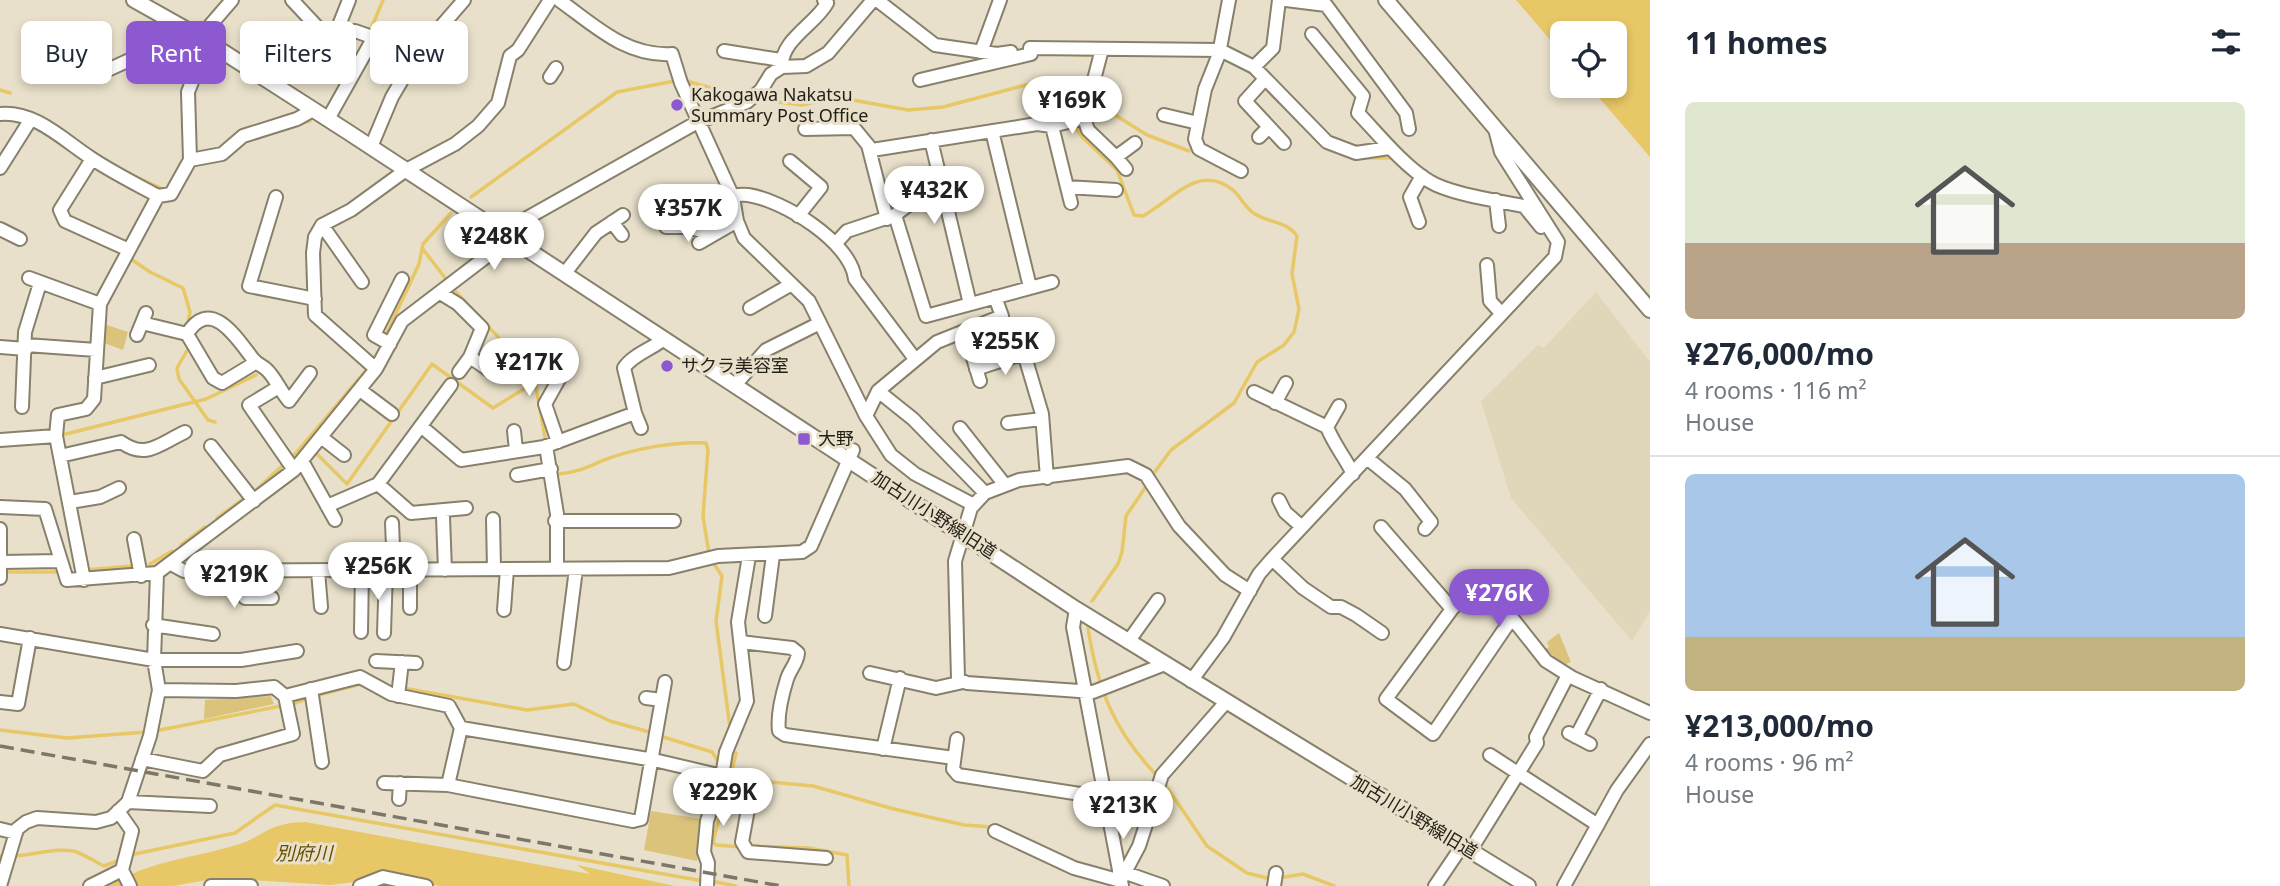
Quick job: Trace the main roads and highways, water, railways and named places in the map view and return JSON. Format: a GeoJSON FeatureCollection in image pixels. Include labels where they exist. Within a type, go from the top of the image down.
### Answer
{"type":"FeatureCollection","features":[{"type":"Feature","properties":{"kind":"water"},"geometry":{"type":"Polygon","coordinates":[[[1516,0],[1650,0],[1650,157],[1599,98],[1627,98],[1627,21],[1550,21],[1550,40],[1516,0]]]}},
{"type":"Feature","properties":{"kind":"water","name":"別府川"},"geometry":{"type":"Polygon","coordinates":[[[305,822],[590,874],[577,865],[675,886],[439,886],[402,876],[330,885],[218,878],[173,886],[108,886],[154,866],[243,843],[281,825],[305,822]]]}},
{"type":"Feature","properties":{"kind":"waterway"},"geometry":{"type":"LineString","coordinates":[[369,34],[383,0]]}},
{"type":"Feature","properties":{"kind":"waterway"},"geometry":{"type":"LineString","coordinates":[[1037,53],[1090,55]]}},
{"type":"Feature","properties":{"kind":"waterway"},"geometry":{"type":"LineString","coordinates":[[1245,68],[1254,76]]}},
{"type":"Feature","properties":{"kind":"waterway"},"geometry":{"type":"LineString","coordinates":[[683,80],[739,96]]}},
{"type":"Feature","properties":{"kind":"waterway"},"geometry":{"type":"LineString","coordinates":[[762,100],[802,105],[827,99],[847,99],[908,110],[943,107],[1045,80],[1058,87],[1072,117]]}},
{"type":"Feature","properties":{"kind":"waterway"},"geometry":{"type":"LineString","coordinates":[[471,197],[617,92],[675,81]]}},
{"type":"Feature","properties":{"kind":"waterway"},"geometry":{"type":"LineString","coordinates":[[1059,91],[1067,85],[1086,96]]}},
{"type":"Feature","properties":{"kind":"waterway"},"geometry":{"type":"LineString","coordinates":[[0,90],[10,93]]}},
{"type":"Feature","properties":{"kind":"waterway"},"geometry":{"type":"LineString","coordinates":[[1268,91],[1279,102]]}},
{"type":"Feature","properties":{"kind":"waterway"},"geometry":{"type":"LineString","coordinates":[[1096,103],[1147,135],[1189,151]]}},
{"type":"Feature","properties":{"kind":"waterway"},"geometry":{"type":"LineString","coordinates":[[298,124],[310,121]]}},
{"type":"Feature","properties":{"kind":"waterway"},"geometry":{"type":"LineString","coordinates":[[1075,124],[1080,135],[1117,170],[1134,215],[1143,216],[1187,186],[1209,180],[1233,190],[1252,212],[1283,225],[1297,236],[1292,274],[1299,309],[1294,332],[1284,345],[1257,362],[1234,403],[1171,450],[1154,473]]}},
{"type":"Feature","properties":{"kind":"waterway"},"geometry":{"type":"LineString","coordinates":[[1358,158],[1395,158]]}},
{"type":"Feature","properties":{"kind":"waterway"},"geometry":{"type":"LineString","coordinates":[[125,172],[165,190]]}},
{"type":"Feature","properties":{"kind":"waterway"},"geometry":{"type":"LineString","coordinates":[[384,339],[419,264],[423,244],[451,213]]}},
{"type":"Feature","properties":{"kind":"waterway"},"geometry":{"type":"LineString","coordinates":[[422,248],[446,279]]}},
{"type":"Feature","properties":{"kind":"waterway"},"geometry":{"type":"LineString","coordinates":[[131,259],[183,288],[190,312],[188,323]]}},
{"type":"Feature","properties":{"kind":"waterway"},"geometry":{"type":"LineString","coordinates":[[456,292],[529,370],[535,382],[545,437]]}},
{"type":"Feature","properties":{"kind":"waterway"},"geometry":{"type":"LineString","coordinates":[[189,347],[177,368],[179,379],[208,420],[215,422]]}},
{"type":"Feature","properties":{"kind":"waterway"},"geometry":{"type":"LineString","coordinates":[[316,453],[347,484],[432,364],[493,408],[535,382]]}},
{"type":"Feature","properties":{"kind":"waterway"},"geometry":{"type":"LineString","coordinates":[[254,492],[297,452],[369,367]]}},
{"type":"Feature","properties":{"kind":"waterway"},"geometry":{"type":"LineString","coordinates":[[62,435],[206,399],[256,375]]}},
{"type":"Feature","properties":{"kind":"waterway"},"geometry":{"type":"LineString","coordinates":[[558,474],[576,471],[641,449],[681,443],[706,443],[708,450],[703,516],[709,554]]}},
{"type":"Feature","properties":{"kind":"waterway"},"geometry":{"type":"LineString","coordinates":[[1092,601],[1118,564],[1126,516],[1147,485]]}},
{"type":"Feature","properties":{"kind":"waterway"},"geometry":{"type":"LineString","coordinates":[[217,518],[242,500]]}},
{"type":"Feature","properties":{"kind":"waterway"},"geometry":{"type":"LineString","coordinates":[[181,545],[205,527]]}},
{"type":"Feature","properties":{"kind":"waterway"},"geometry":{"type":"LineString","coordinates":[[150,564],[172,551]]}},
{"type":"Feature","properties":{"kind":"waterway"},"geometry":{"type":"LineString","coordinates":[[712,561],[722,576],[716,621],[730,728]]}},
{"type":"Feature","properties":{"kind":"waterway"},"geometry":{"type":"LineString","coordinates":[[85,570],[132,566]]}},
{"type":"Feature","properties":{"kind":"waterway"},"geometry":{"type":"LineString","coordinates":[[2,572],[60,572]]}},
{"type":"Feature","properties":{"kind":"waterway"},"geometry":{"type":"LineString","coordinates":[[1088,628],[1097,671],[1110,709],[1130,744],[1159,778]]}},
{"type":"Feature","properties":{"kind":"waterway"},"geometry":{"type":"LineString","coordinates":[[315,696],[357,685]]}},
{"type":"Feature","properties":{"kind":"waterway"},"geometry":{"type":"LineString","coordinates":[[403,688],[527,710],[574,704],[610,721],[653,733]]}},
{"type":"Feature","properties":{"kind":"waterway"},"geometry":{"type":"LineString","coordinates":[[155,731],[296,703],[308,698]]}},
{"type":"Feature","properties":{"kind":"waterway"},"geometry":{"type":"LineString","coordinates":[[0,730],[67,738],[147,732]]}},
{"type":"Feature","properties":{"kind":"waterway"},"geometry":{"type":"LineString","coordinates":[[660,736],[712,752],[720,764]]}},
{"type":"Feature","properties":{"kind":"waterway"},"geometry":{"type":"LineString","coordinates":[[731,775],[736,753]]}},
{"type":"Feature","properties":{"kind":"waterway"},"geometry":{"type":"LineString","coordinates":[[747,780],[813,786],[964,825],[993,827]]}},
{"type":"Feature","properties":{"kind":"waterway"},"geometry":{"type":"LineString","coordinates":[[728,783],[713,842],[716,845],[741,847]]}},
{"type":"Feature","properties":{"kind":"waterway"},"geometry":{"type":"LineString","coordinates":[[1164,783],[1207,846],[1247,873],[1271,879]]}},
{"type":"Feature","properties":{"kind":"waterway"},"geometry":{"type":"LineString","coordinates":[[130,855],[235,833],[275,805],[703,881]]}},
{"type":"Feature","properties":{"kind":"waterway"},"geometry":{"type":"LineString","coordinates":[[748,846],[809,848],[847,855],[849,886]]}},
{"type":"Feature","properties":{"kind":"waterway"},"geometry":{"type":"LineString","coordinates":[[0,856],[64,850],[77,852],[104,866],[120,860]]}},
{"type":"Feature","properties":{"kind":"waterway"},"geometry":{"type":"LineString","coordinates":[[1279,878],[1303,874],[1334,886]]}},
{"type":"Feature","properties":{"kind":"waterway"},"geometry":{"type":"LineString","coordinates":[[711,881],[736,886]]}},
{"type":"Feature","properties":{"kind":"railway"},"geometry":{"type":"LineString","coordinates":[[0,746],[781,886]]}},
{"type":"Feature","properties":{"kind":"place","name":"Kakogawa Nakatsu Summary Post Office"},"geometry":{"type":"Point","coordinates":[677,105]}},
{"type":"Feature","properties":{"kind":"place","name":"サクラ美容室"},"geometry":{"type":"Point","coordinates":[667,366]}},
{"type":"Feature","properties":{"kind":"place","name":"大野"},"geometry":{"type":"Point","coordinates":[804,439]}}]}
